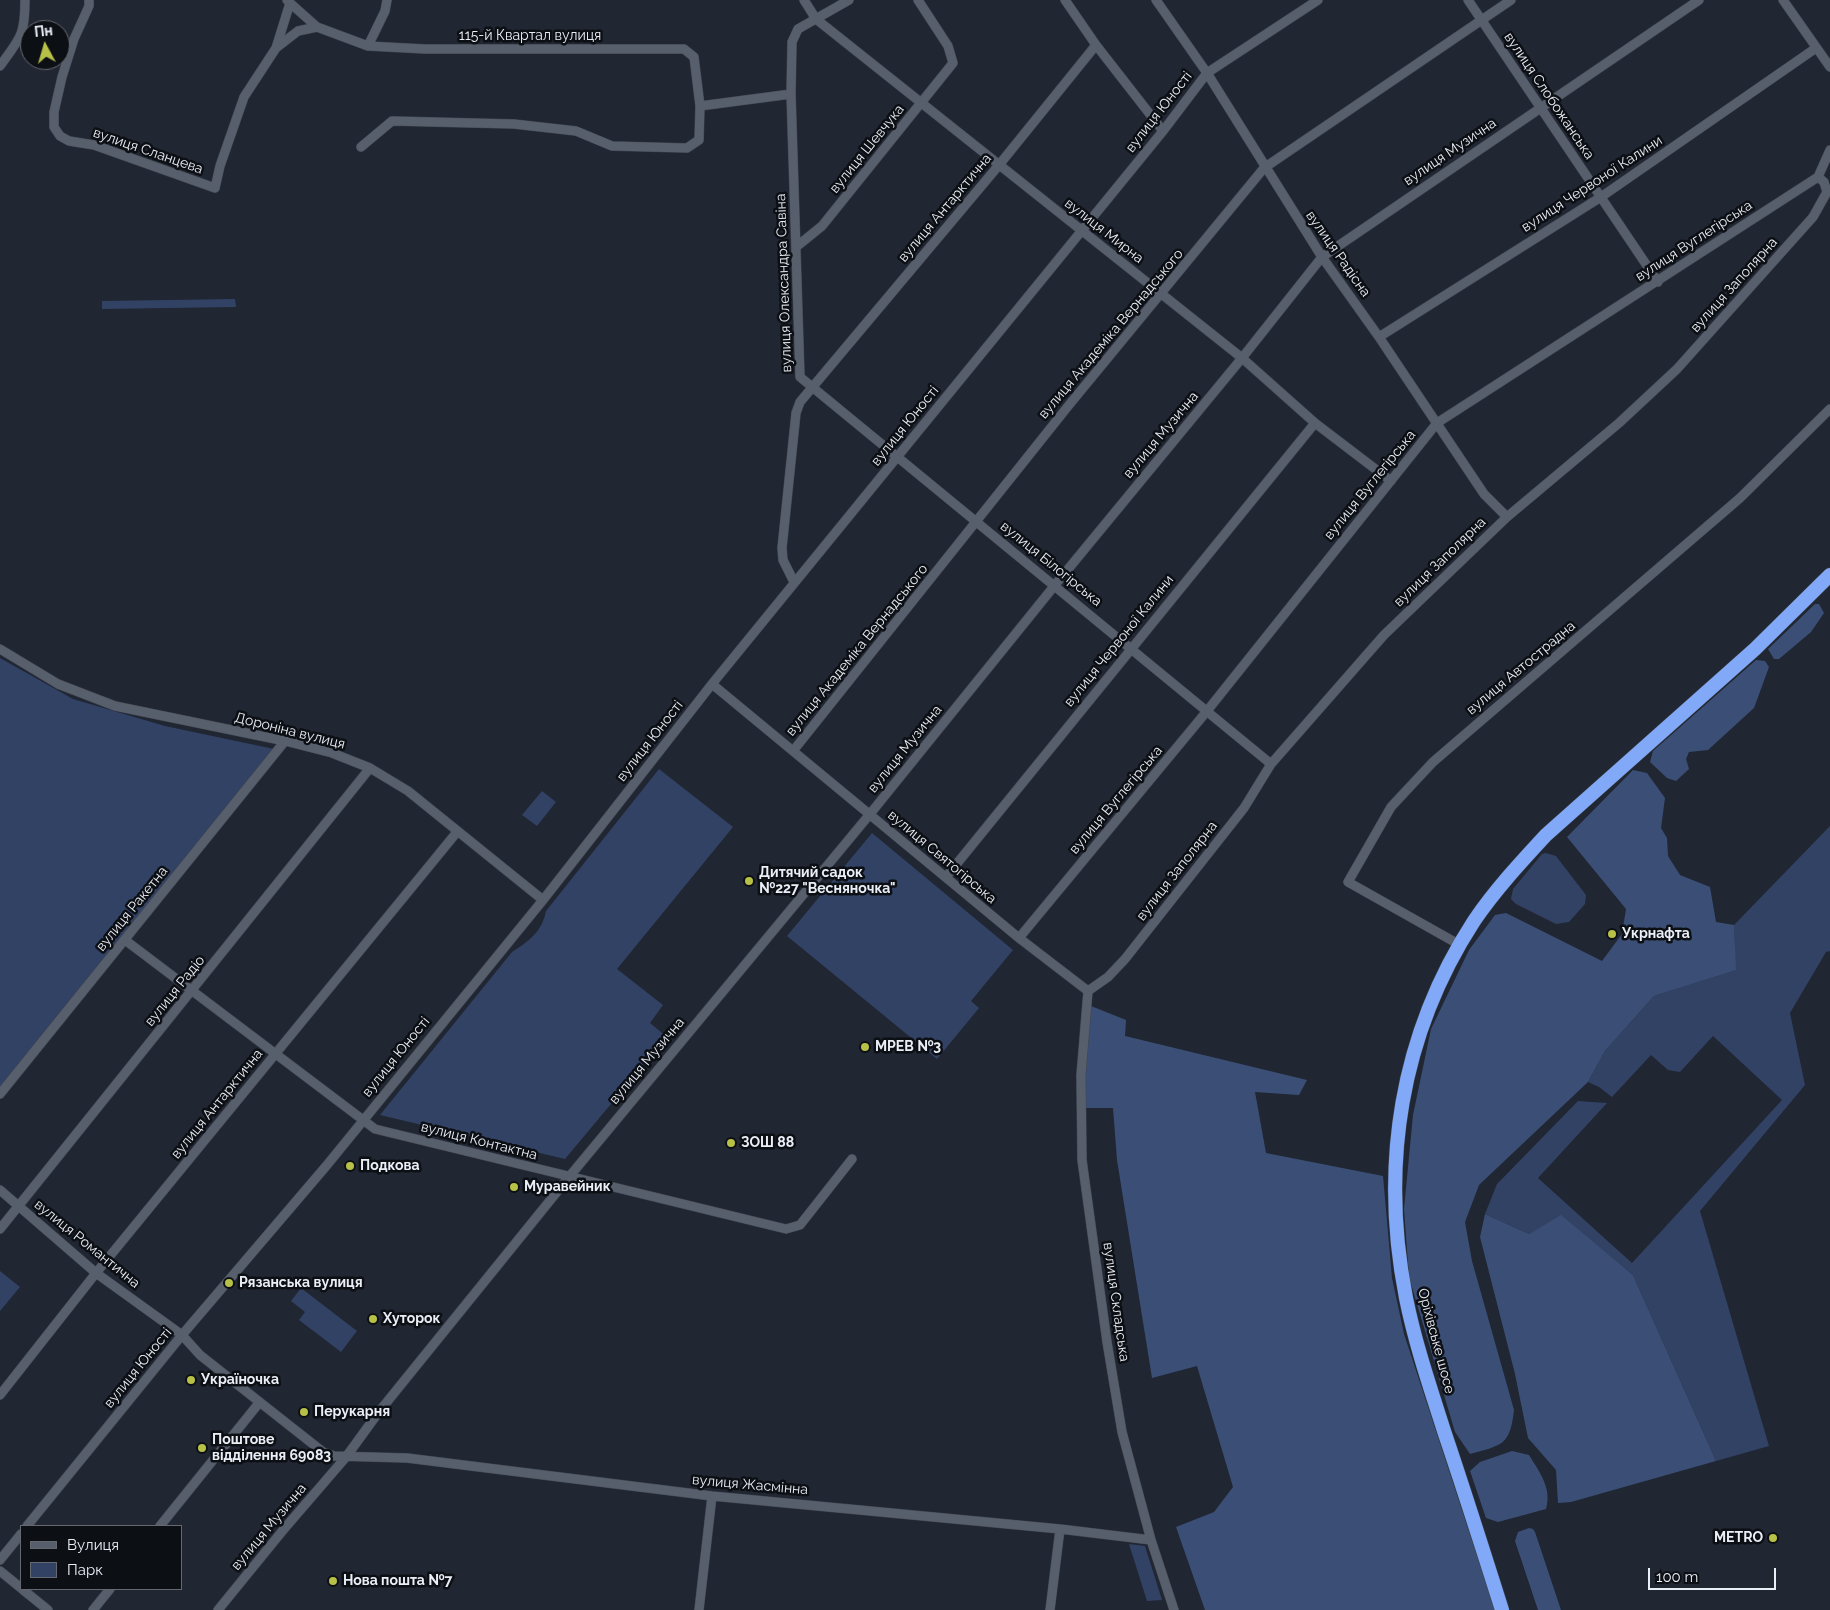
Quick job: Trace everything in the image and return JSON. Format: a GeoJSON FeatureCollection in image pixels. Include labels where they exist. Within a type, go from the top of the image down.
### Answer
{"type":"FeatureCollection","features":[{"type":"Feature","properties":{"kind":"highway","name":"Оріхівське шосе"},"geometry":{"type":"LineString","coordinates":[[1502,1610],[1417,1346],[1406,1299],[1397,1235],[1394,1174],[1400,1118],[1409,1072],[1426,1013],[1460,945],[1491,898],[1546,835],[1755,648],[1830,575]]}},
{"type":"Feature","properties":{"kind":"street"},"geometry":{"type":"LineString","coordinates":[[0,66],[22,36],[25,27],[26,0]]}},
{"type":"Feature","properties":{"kind":"street","name":"вулиця Сланцева"},"geometry":{"type":"LineString","coordinates":[[89,0],[89,6],[74,39],[62,77],[54,112],[54,127],[60,136],[69,140],[94,145],[215,188],[220,166],[244,97],[276,48],[288,1]]}},
{"type":"Feature","properties":{"kind":"street"},"geometry":{"type":"LineString","coordinates":[[368,46],[387,0]]}},
{"type":"Feature","properties":{"kind":"street","name":"вулиця Мирна"},"geometry":{"type":"LineString","coordinates":[[804,0],[816,19],[923,102],[1081,231],[1242,358],[1315,423],[1392,481]]}},
{"type":"Feature","properties":{"kind":"street","name":"вулиця Олександра Савіна"},"geometry":{"type":"LineString","coordinates":[[812,387],[800,377],[791,94],[792,42],[798,29],[849,0]]}},
{"type":"Feature","properties":{"kind":"street","name":"вулиця Шевчука"},"geometry":{"type":"LineString","coordinates":[[796,247],[822,226],[953,63],[948,46],[918,0]]}},
{"type":"Feature","properties":{"kind":"street"},"geometry":{"type":"LineString","coordinates":[[1065,0],[1096,45],[1163,131]]}},
{"type":"Feature","properties":{"kind":"street","name":"вулиця Радісна"},"geometry":{"type":"LineString","coordinates":[[1156,0],[1207,74],[1264,168],[1322,257],[1379,336],[1484,494],[1507,517]]}},
{"type":"Feature","properties":{"kind":"street","name":"вулиця Юності"},"geometry":{"type":"LineString","coordinates":[[28,1525],[182,1335],[228,1283],[543,900],[712,684],[1163,131],[1207,74],[1318,0]]}},
{"type":"Feature","properties":{"kind":"street","name":"вулиця Слобожанська"},"geometry":{"type":"LineString","coordinates":[[1468,0],[1658,282]]}},
{"type":"Feature","properties":{"kind":"street","name":"вулиця Академіка Вернадського"},"geometry":{"type":"LineString","coordinates":[[793,751],[977,522],[1068,405],[1162,294],[1264,168],[1511,0]]}},
{"type":"Feature","properties":{"kind":"street","name":"вулиця Музична"},"geometry":{"type":"LineString","coordinates":[[218,1610],[346,1457],[378,1413],[569,1176],[870,814],[1242,358],[1322,257],[1699,0]]}},
{"type":"Feature","properties":{"kind":"street"},"geometry":{"type":"LineString","coordinates":[[1783,0],[1830,68]]}},
{"type":"Feature","properties":{"kind":"street","name":"115-й Квартал вулиця"},"geometry":{"type":"LineString","coordinates":[[288,1],[317,27],[368,46],[435,49],[684,50],[694,57],[700,106],[699,140],[686,148],[612,146],[576,131],[514,124],[441,121],[392,121],[361,147]]}},
{"type":"Feature","properties":{"kind":"street"},"geometry":{"type":"LineString","coordinates":[[276,48],[298,31],[317,27]]}},
{"type":"Feature","properties":{"kind":"street","name":"вулиця Антарктична"},"geometry":{"type":"LineString","coordinates":[[812,387],[999,165],[1096,45]]}},
{"type":"Feature","properties":{"kind":"street","name":"вулиця Червоної Калини"},"geometry":{"type":"LineString","coordinates":[[1379,336],[1601,197],[1816,48]]}},
{"type":"Feature","properties":{"kind":"street"},"geometry":{"type":"LineString","coordinates":[[700,106],[791,94]]}},
{"type":"Feature","properties":{"kind":"street"},"geometry":{"type":"LineString","coordinates":[[1818,177],[1830,150]]}},
{"type":"Feature","properties":{"kind":"street","name":"вулиця Вуглегірська"},"geometry":{"type":"LineString","coordinates":[[1019,938],[1207,711],[1437,423],[1818,177]]}},
{"type":"Feature","properties":{"kind":"street","name":"вулиця Заполярна"},"geometry":{"type":"LineString","coordinates":[[1088,991],[1108,977],[1125,959],[1244,808],[1271,764],[1384,635],[1507,517],[1619,423],[1677,369],[1813,217],[1827,192],[1824,182],[1818,177]]}},
{"type":"Feature","properties":{"kind":"street"},"geometry":{"type":"LineString","coordinates":[[794,582],[783,560],[783,538],[796,413],[800,402],[812,387]]}},
{"type":"Feature","properties":{"kind":"street","name":"вулиця Білогірська"},"geometry":{"type":"LineString","coordinates":[[812,387],[1271,764]]}},
{"type":"Feature","properties":{"kind":"street","name":"вулиця Автострадна"},"geometry":{"type":"LineString","coordinates":[[1460,945],[1348,882],[1391,807],[1433,762],[1740,498],[1830,409]]}},
{"type":"Feature","properties":{"kind":"street","name":"вулиця Червоної Калини"},"geometry":{"type":"LineString","coordinates":[[946,877],[1315,423]]}},
{"type":"Feature","properties":{"kind":"street","name":"Дороніна вулиця"},"geometry":{"type":"LineString","coordinates":[[0,649],[58,684],[115,706],[285,741],[332,753],[370,768],[408,791],[543,900]]}},
{"type":"Feature","properties":{"kind":"street","name":"вулиця Святогірська"},"geometry":{"type":"LineString","coordinates":[[712,684],[1019,938],[1088,991]]}},
{"type":"Feature","properties":{"kind":"street","name":"вулиця Ракетна"},"geometry":{"type":"LineString","coordinates":[[0,1094],[285,741]]}},
{"type":"Feature","properties":{"kind":"street","name":"вулиця Радіо"},"geometry":{"type":"LineString","coordinates":[[0,1229],[370,768]]}},
{"type":"Feature","properties":{"kind":"street","name":"вулиця Антарктична"},"geometry":{"type":"LineString","coordinates":[[0,1394],[96,1273],[457,832]]}},
{"type":"Feature","properties":{"kind":"street","name":"вулиця Контактна"},"geometry":{"type":"LineString","coordinates":[[125,940],[375,1129],[793,1229],[800,1225],[852,1159]]}},
{"type":"Feature","properties":{"kind":"street","name":"вулиця Складська"},"geometry":{"type":"LineString","coordinates":[[1088,991],[1081,1075],[1082,1160],[1107,1342],[1119,1414],[1151,1540],[1174,1610]]}},
{"type":"Feature","properties":{"kind":"street","name":"вулиця Романтична"},"geometry":{"type":"LineString","coordinates":[[0,1190],[96,1273],[182,1335],[200,1355],[259,1402]]}},
{"type":"Feature","properties":{"kind":"street"},"geometry":{"type":"LineString","coordinates":[[161,1525],[259,1402]]}},
{"type":"Feature","properties":{"kind":"street","name":"вулиця Жасмінна"},"geometry":{"type":"LineString","coordinates":[[259,1402],[323,1452],[334,1456],[407,1458],[712,1496],[1060,1529],[1151,1540]]}},
{"type":"Feature","properties":{"kind":"street"},"geometry":{"type":"LineString","coordinates":[[699,1610],[712,1496]]}},
{"type":"Feature","properties":{"kind":"street"},"geometry":{"type":"LineString","coordinates":[[1050,1610],[1060,1529]]}},
{"type":"Feature","properties":{"kind":"street"},"geometry":{"type":"LineString","coordinates":[[0,1560],[20,1535]]}},
{"type":"Feature","properties":{"kind":"street"},"geometry":{"type":"LineString","coordinates":[[0,1570],[20,1586]]}},
{"type":"Feature","properties":{"kind":"street"},"geometry":{"type":"LineString","coordinates":[[24,1590],[48,1610]]}},
{"type":"Feature","properties":{"kind":"street"},"geometry":{"type":"LineString","coordinates":[[93,1610],[109,1590]]}},
{"type":"Feature","properties":{"kind":"green space"},"geometry":{"type":"Polygon","coordinates":[[[235,299],[236,307],[102,309],[102,301],[235,299]]]}},
{"type":"Feature","properties":{"kind":"green space"},"geometry":{"type":"Polygon","coordinates":[[[0,658],[73,699],[165,726],[274,749],[0,1088],[0,658]]]}},
{"type":"Feature","properties":{"kind":"green space"},"geometry":{"type":"Polygon","coordinates":[[[659,769],[733,827],[617,969],[663,1005],[650,1023],[667,1037],[565,1159],[380,1115],[512,952],[534,935],[541,925],[546,911],[659,769]]]}},
{"type":"Feature","properties":{"kind":"green space"},"geometry":{"type":"Polygon","coordinates":[[[542,791],[556,802],[537,826],[522,815],[542,791]]]}},
{"type":"Feature","properties":{"kind":"green space"},"geometry":{"type":"Polygon","coordinates":[[[1830,826],[1830,951],[1826,952],[1790,1013],[1805,1085],[1700,1211],[1769,1446],[1716,1461],[1633,1275],[1561,1216],[1529,1234],[1485,1214],[1497,1184],[1578,1101],[1607,1103],[1538,1178],[1632,1263],[1782,1100],[1713,1036],[1680,1072],[1668,1070],[1651,1055],[1612,1097],[1599,1087],[1588,1082],[1605,1051],[1654,996],[1735,970],[1734,925],[1830,826]]]}},
{"type":"Feature","properties":{"kind":"green space"},"geometry":{"type":"Polygon","coordinates":[[[872,833],[1013,950],[971,1001],[979,1008],[937,1059],[787,936],[872,833]]]}},
{"type":"Feature","properties":{"kind":"green space"},"geometry":{"type":"Polygon","coordinates":[[[1546,853],[1556,856],[1586,895],[1585,904],[1569,922],[1556,924],[1516,904],[1511,899],[1513,889],[1542,854],[1546,853]]]}},
{"type":"Feature","properties":{"kind":"green space"},"geometry":{"type":"Polygon","coordinates":[[[0,1271],[20,1287],[0,1311],[0,1271]]]}},
{"type":"Feature","properties":{"kind":"green space"},"geometry":{"type":"Polygon","coordinates":[[[301,1288],[357,1331],[341,1352],[299,1320],[305,1312],[291,1301],[301,1288]]]}},
{"type":"Feature","properties":{"kind":"green space"},"geometry":{"type":"Polygon","coordinates":[[[1129,1544],[1145,1546],[1162,1600],[1147,1601],[1129,1544]]]}},
{"type":"Feature","properties":{"kind":"shaded area"},"geometry":{"type":"Polygon","coordinates":[[[1815,604],[1819,604],[1824,613],[1811,632],[1779,659],[1774,659],[1768,649],[1815,604]]]}},
{"type":"Feature","properties":{"kind":"shaded area"},"geometry":{"type":"Polygon","coordinates":[[[1756,660],[1765,661],[1769,667],[1754,708],[1708,750],[1689,752],[1686,759],[1689,769],[1676,781],[1667,778],[1650,762],[1653,751],[1756,660]]]}},
{"type":"Feature","properties":{"kind":"shaded area"},"geometry":{"type":"Polygon","coordinates":[[[1633,770],[1647,773],[1665,798],[1661,828],[1667,838],[1668,856],[1680,875],[1710,887],[1716,922],[1734,925],[1736,970],[1654,996],[1605,1051],[1588,1082],[1479,1185],[1465,1222],[1472,1261],[1514,1410],[1510,1431],[1502,1442],[1497,1446],[1470,1454],[1455,1432],[1409,1277],[1404,1209],[1413,1115],[1431,1029],[1469,950],[1495,915],[1506,913],[1602,961],[1622,934],[1626,909],[1567,837],[1633,770]]]}},
{"type":"Feature","properties":{"kind":"shaded area"},"geometry":{"type":"Polygon","coordinates":[[[1086,1004],[1126,1020],[1125,1036],[1307,1080],[1299,1095],[1255,1092],[1266,1153],[1383,1176],[1392,1278],[1404,1334],[1495,1610],[1205,1610],[1176,1527],[1214,1512],[1233,1487],[1197,1366],[1152,1378],[1117,1160],[1113,1108],[1082,1108],[1086,1004]]]}},
{"type":"Feature","properties":{"kind":"shaded area"},"geometry":{"type":"Polygon","coordinates":[[[1485,1214],[1529,1234],[1561,1215],[1633,1275],[1716,1461],[1571,1502],[1558,1503],[1556,1470],[1528,1438],[1515,1374],[1480,1237],[1485,1214]]]}},
{"type":"Feature","properties":{"kind":"shaded area"},"geometry":{"type":"Polygon","coordinates":[[[1512,1451],[1529,1455],[1537,1468],[1546,1487],[1546,1509],[1498,1522],[1486,1518],[1470,1471],[1480,1462],[1512,1451]]]}},
{"type":"Feature","properties":{"kind":"shaded area"},"geometry":{"type":"Polygon","coordinates":[[[1529,1528],[1535,1532],[1561,1610],[1538,1610],[1515,1541],[1518,1532],[1529,1528]]]}},
{"type":"Feature","properties":{"kind":"place","name":"Дитячий садок №227 \"Весняночка\""},"geometry":{"type":"Point","coordinates":[749,881]}},
{"type":"Feature","properties":{"kind":"place","name":"Укрнафта"},"geometry":{"type":"Point","coordinates":[1612,934]}},
{"type":"Feature","properties":{"kind":"place","name":"МРЕВ №3"},"geometry":{"type":"Point","coordinates":[865,1047]}},
{"type":"Feature","properties":{"kind":"place","name":"ЗОШ 88"},"geometry":{"type":"Point","coordinates":[731,1143]}},
{"type":"Feature","properties":{"kind":"place","name":"Подкова"},"geometry":{"type":"Point","coordinates":[350,1166]}},
{"type":"Feature","properties":{"kind":"place","name":"Муравейник"},"geometry":{"type":"Point","coordinates":[514,1187]}},
{"type":"Feature","properties":{"kind":"place","name":"Рязанська вулиця"},"geometry":{"type":"Point","coordinates":[229,1283]}},
{"type":"Feature","properties":{"kind":"place","name":"Хуторок"},"geometry":{"type":"Point","coordinates":[373,1319]}},
{"type":"Feature","properties":{"kind":"place","name":"Україночка"},"geometry":{"type":"Point","coordinates":[191,1380]}},
{"type":"Feature","properties":{"kind":"place","name":"Перукарня"},"geometry":{"type":"Point","coordinates":[304,1412]}},
{"type":"Feature","properties":{"kind":"place","name":"Поштове відділення 69083"},"geometry":{"type":"Point","coordinates":[202,1448]}},
{"type":"Feature","properties":{"kind":"place","name":"METRO"},"geometry":{"type":"Point","coordinates":[1773,1538]}},
{"type":"Feature","properties":{"kind":"place","name":"Нова пошта №7"},"geometry":{"type":"Point","coordinates":[333,1581]}}]}
